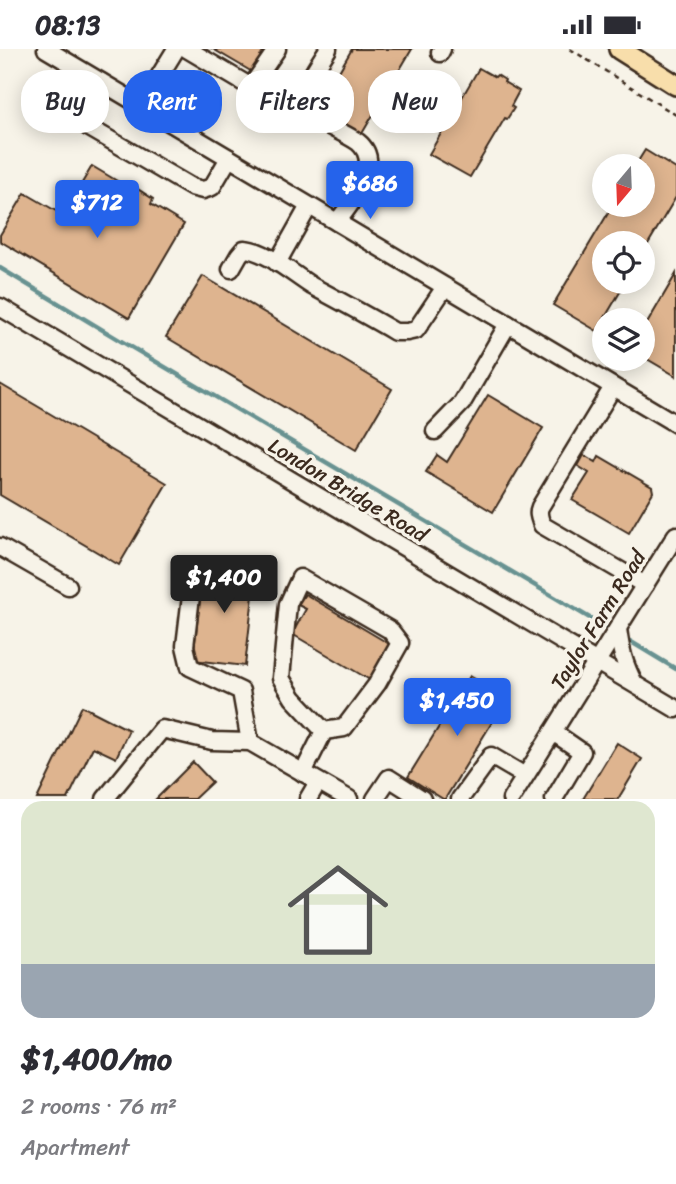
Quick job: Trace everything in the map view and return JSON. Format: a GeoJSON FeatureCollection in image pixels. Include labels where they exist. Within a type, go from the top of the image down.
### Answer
{"type":"FeatureCollection","features":[{"type":"Feature","properties":{"kind":"main road"},"geometry":{"type":"LineString","coordinates":[[619,49],[676,85]]}},
{"type":"Feature","properties":{"kind":"street"},"geometry":{"type":"LineString","coordinates":[[46,49],[81,70]]}},
{"type":"Feature","properties":{"kind":"street"},"geometry":{"type":"LineString","coordinates":[[163,70],[176,49]]}},
{"type":"Feature","properties":{"kind":"street"},"geometry":{"type":"LineString","coordinates":[[187,49],[251,87],[277,49]]}},
{"type":"Feature","properties":{"kind":"street"},"geometry":{"type":"LineString","coordinates":[[328,49],[303,94],[302,102],[316,119],[359,143],[367,153],[368,166],[366,178],[337,222]]}},
{"type":"Feature","properties":{"kind":"street"},"geometry":{"type":"LineString","coordinates":[[98,133],[191,187],[203,190],[212,187],[229,158]]}},
{"type":"Feature","properties":{"kind":"street"},"geometry":{"type":"LineString","coordinates":[[187,133],[676,424]]}},
{"type":"Feature","properties":{"kind":"street"},"geometry":{"type":"LineString","coordinates":[[277,263],[309,206]]}},
{"type":"Feature","properties":{"kind":"street"},"geometry":{"type":"LineString","coordinates":[[230,269],[244,249],[252,249],[395,332],[416,330],[445,287]]}},
{"type":"Feature","properties":{"kind":"street","name":"London Bridge Road"},"geometry":{"type":"LineString","coordinates":[[0,307],[676,709]]}},
{"type":"Feature","properties":{"kind":"street"},"geometry":{"type":"LineString","coordinates":[[435,431],[461,404],[508,324]]}},
{"type":"Feature","properties":{"kind":"street"},"geometry":{"type":"LineString","coordinates":[[613,387],[538,511],[542,526],[645,585]]}},
{"type":"Feature","properties":{"kind":"street","name":"Taylor Farm Road"},"geometry":{"type":"LineString","coordinates":[[511,799],[675,540]]}},
{"type":"Feature","properties":{"kind":"street"},"geometry":{"type":"LineString","coordinates":[[0,547],[68,586]]}},
{"type":"Feature","properties":{"kind":"street"},"geometry":{"type":"LineString","coordinates":[[300,578],[390,630],[400,643],[377,684],[344,728],[324,731],[293,698],[281,678],[288,604],[300,578]]}},
{"type":"Feature","properties":{"kind":"street"},"geometry":{"type":"LineString","coordinates":[[191,596],[185,646],[190,667],[241,691],[250,742]]}},
{"type":"Feature","properties":{"kind":"street"},"geometry":{"type":"LineString","coordinates":[[618,629],[621,653],[635,684]]}},
{"type":"Feature","properties":{"kind":"street"},"geometry":{"type":"LineString","coordinates":[[105,799],[162,729],[212,741],[250,742],[349,799]]}},
{"type":"Feature","properties":{"kind":"street"},"geometry":{"type":"LineString","coordinates":[[303,773],[324,731]]}},
{"type":"Feature","properties":{"kind":"street"},"geometry":{"type":"LineString","coordinates":[[553,732],[582,752],[554,799]]}},
{"type":"Feature","properties":{"kind":"street"},"geometry":{"type":"LineString","coordinates":[[460,799],[491,756],[525,776]]}},
{"type":"Feature","properties":{"kind":"street"},"geometry":{"type":"LineString","coordinates":[[375,799],[388,779],[422,799]]}},
{"type":"Feature","properties":{"kind":"street"},"geometry":{"type":"LineString","coordinates":[[308,799],[318,782]]}},
{"type":"Feature","properties":{"kind":"path"},"geometry":{"type":"LineString","coordinates":[[570,49],[676,115]]}},
{"type":"Feature","properties":{"kind":"building"},"geometry":{"type":"Polygon","coordinates":[[[213,49],[268,49],[256,70],[249,70],[213,49]]]}},
{"type":"Feature","properties":{"kind":"building"},"geometry":{"type":"Polygon","coordinates":[[[352,49],[412,49],[400,70],[368,70],[368,123],[360,137],[353,133],[354,70],[340,70],[352,49]]]}},
{"type":"Feature","properties":{"kind":"building"},"geometry":{"type":"Polygon","coordinates":[[[479,68],[495,77],[497,75],[519,91],[511,106],[514,108],[507,119],[505,118],[470,177],[429,154],[441,133],[462,133],[462,97],[479,68]]]}},
{"type":"Feature","properties":{"kind":"building"},"geometry":{"type":"Polygon","coordinates":[[[655,156],[676,169],[676,197],[655,232],[597,231],[606,217],[655,217],[655,156]]]}},
{"type":"Feature","properties":{"kind":"building"},"geometry":{"type":"Polygon","coordinates":[[[92,166],[134,191],[136,188],[153,199],[151,204],[184,224],[129,318],[0,241],[0,235],[25,193],[63,215],[92,166]]]}},
{"type":"Feature","properties":{"kind":"building"},"geometry":{"type":"Polygon","coordinates":[[[592,240],[592,294],[619,294],[611,308],[592,308],[592,328],[553,305],[592,240]]]}},
{"type":"Feature","properties":{"kind":"building"},"geometry":{"type":"Polygon","coordinates":[[[676,274],[676,376],[655,364],[655,310],[676,274]]]}},
{"type":"Feature","properties":{"kind":"building"},"geometry":{"type":"Polygon","coordinates":[[[203,276],[392,389],[356,450],[166,337],[203,276]]]}},
{"type":"Feature","properties":{"kind":"building"},"geometry":{"type":"Polygon","coordinates":[[[0,384],[167,483],[119,565],[0,495],[0,384]]]}},
{"type":"Feature","properties":{"kind":"building"},"geometry":{"type":"Polygon","coordinates":[[[488,395],[543,428],[493,512],[426,472],[437,455],[447,462],[488,395]]]}},
{"type":"Feature","properties":{"kind":"building"},"geometry":{"type":"Polygon","coordinates":[[[584,455],[596,462],[599,456],[652,487],[653,492],[629,533],[572,500],[589,473],[578,466],[584,455]]]}},
{"type":"Feature","properties":{"kind":"building"},"geometry":{"type":"Polygon","coordinates":[[[204,563],[256,569],[245,666],[193,660],[204,563]]]}},
{"type":"Feature","properties":{"kind":"building"},"geometry":{"type":"Polygon","coordinates":[[[305,594],[391,645],[370,680],[292,634],[306,609],[298,605],[305,594]]]}},
{"type":"Feature","properties":{"kind":"building"},"geometry":{"type":"Polygon","coordinates":[[[470,676],[507,698],[443,799],[408,777],[470,676]]]}},
{"type":"Feature","properties":{"kind":"building"},"geometry":{"type":"Polygon","coordinates":[[[82,706],[129,730],[116,758],[93,747],[68,799],[37,799],[82,706]]]}},
{"type":"Feature","properties":{"kind":"building"},"geometry":{"type":"Polygon","coordinates":[[[617,743],[642,759],[618,799],[583,799],[617,743]]]}},
{"type":"Feature","properties":{"kind":"building"},"geometry":{"type":"Polygon","coordinates":[[[193,762],[212,782],[194,799],[156,799],[193,762]]]}},
{"type":"Feature","properties":{"kind":"waterway"},"geometry":{"type":"LineString","coordinates":[[0,268],[605,627]]}},
{"type":"Feature","properties":{"kind":"waterway"},"geometry":{"type":"LineString","coordinates":[[623,637],[676,669]]}}]}
